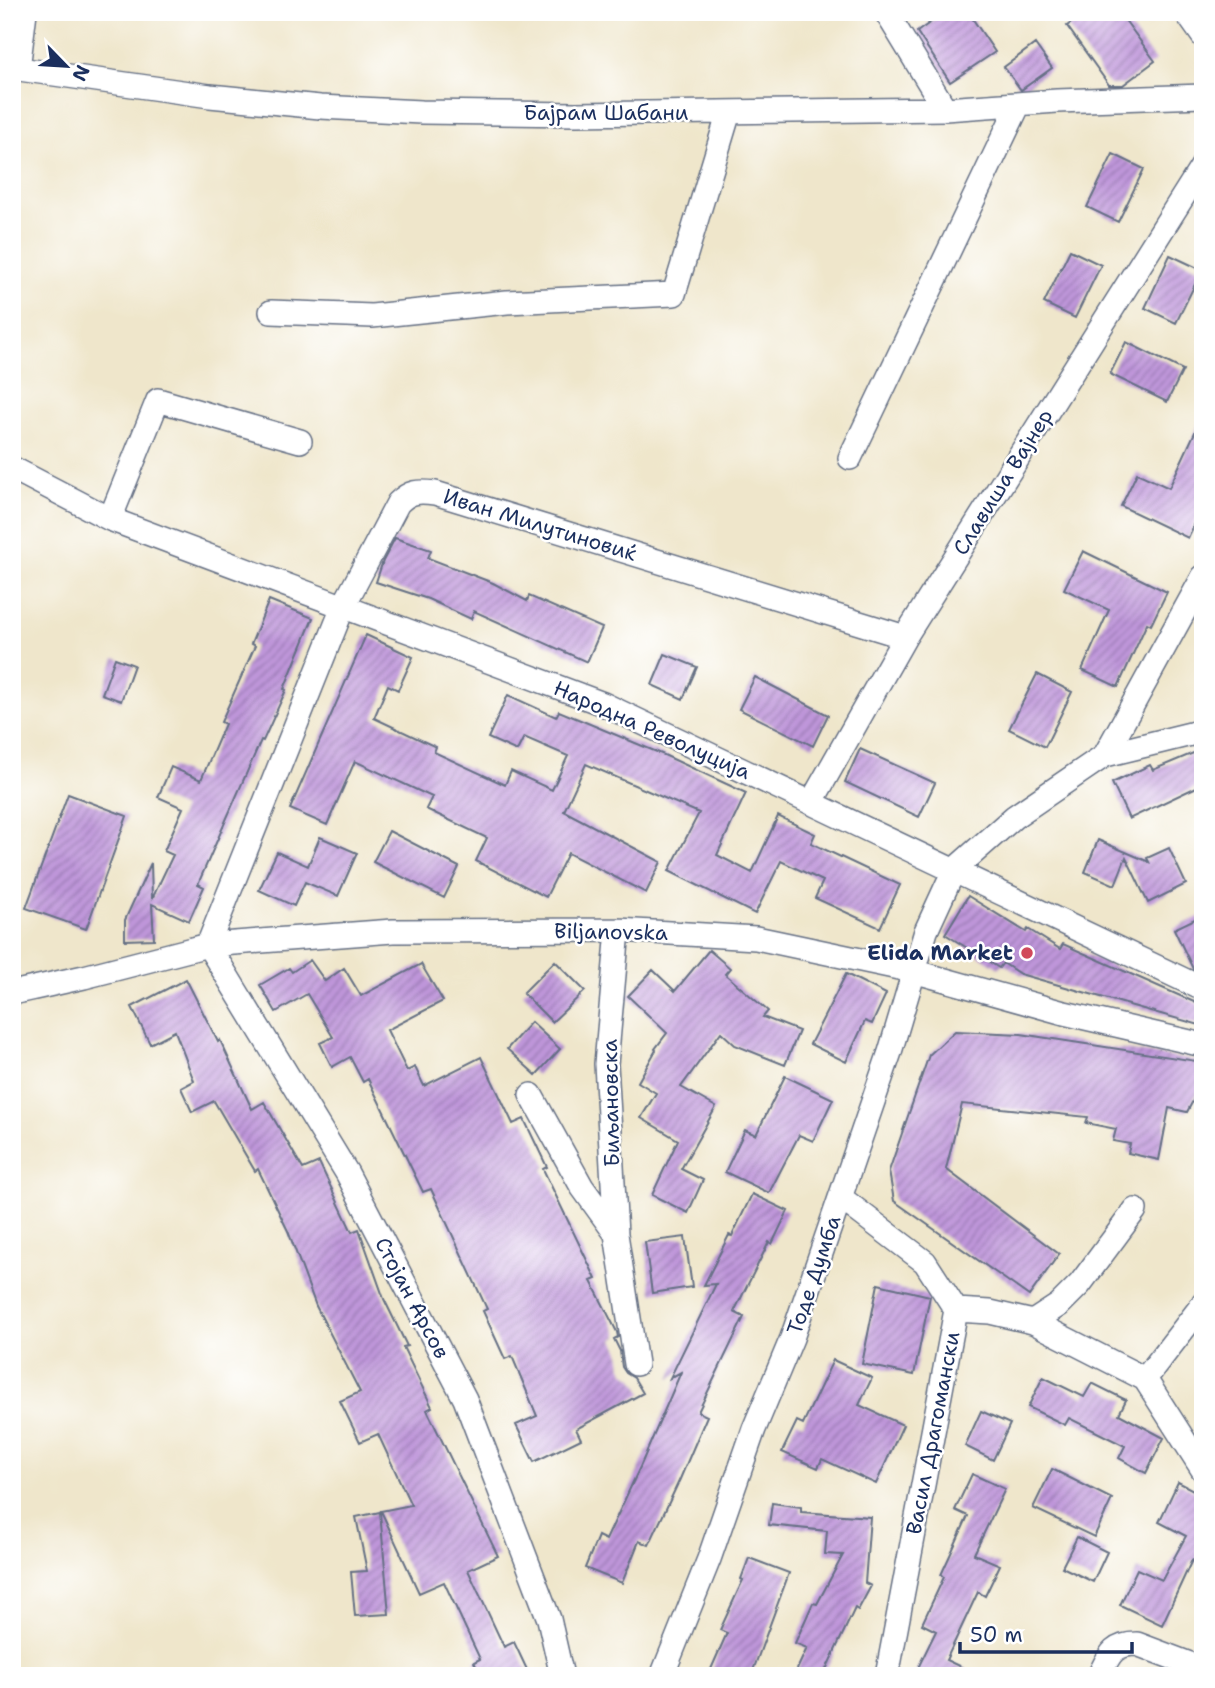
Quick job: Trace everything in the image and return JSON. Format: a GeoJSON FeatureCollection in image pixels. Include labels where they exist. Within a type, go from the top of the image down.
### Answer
{"type":"FeatureCollection","features":[{"type":"Feature","properties":{"kind":"street"},"geometry":{"type":"LineString","coordinates":[[15,69],[25,12]]}},
{"type":"Feature","properties":{"kind":"street"},"geometry":{"type":"LineString","coordinates":[[886,12],[945,109]]}},
{"type":"Feature","properties":{"kind":"street"},"geometry":{"type":"LineString","coordinates":[[1186,12],[1203,36]]}},
{"type":"Feature","properties":{"kind":"street","name":"Бајрам Шабани"},"geometry":{"type":"LineString","coordinates":[[15,69],[211,96],[320,107],[421,112],[576,114],[945,109],[1203,96]]}},
{"type":"Feature","properties":{"kind":"street"},"geometry":{"type":"LineString","coordinates":[[849,458],[1019,104]]}},
{"type":"Feature","properties":{"kind":"street"},"geometry":{"type":"LineString","coordinates":[[271,312],[372,316],[507,302],[674,295],[729,112]]}},
{"type":"Feature","properties":{"kind":"street","name":"Славиша Вајнер"},"geometry":{"type":"LineString","coordinates":[[811,803],[905,637],[1203,165]]}},
{"type":"Feature","properties":{"kind":"street"},"geometry":{"type":"LineString","coordinates":[[110,519],[158,400],[300,441]]}},
{"type":"Feature","properties":{"kind":"street","name":"Народна Револуција"},"geometry":{"type":"LineString","coordinates":[[12,468],[110,519],[603,704],[1203,989]]}},
{"type":"Feature","properties":{"kind":"street","name":"Иван Милутиновиќ"},"geometry":{"type":"LineString","coordinates":[[208,946],[343,607],[398,503],[407,494],[417,491],[435,493],[905,637]]}},
{"type":"Feature","properties":{"kind":"street"},"geometry":{"type":"LineString","coordinates":[[1105,755],[1203,577]]}},
{"type":"Feature","properties":{"kind":"street"},"geometry":{"type":"LineString","coordinates":[[954,870],[1014,817],[1105,755],[1203,731]]}},
{"type":"Feature","properties":{"kind":"street","name":"Тоде Думба"},"geometry":{"type":"LineString","coordinates":[[662,1676],[709,1559],[754,1429],[792,1338],[890,1052],[926,931],[954,870]]}},
{"type":"Feature","properties":{"kind":"street","name":"Biljanovska"},"geometry":{"type":"LineString","coordinates":[[12,993],[208,946],[393,931],[618,930],[756,938],[913,971],[1064,1013],[1203,1045]]}},
{"type":"Feature","properties":{"kind":"street","name":"Биљановска"},"geometry":{"type":"LineString","coordinates":[[618,930],[606,1064],[617,1234],[636,1364]]}},
{"type":"Feature","properties":{"kind":"street","name":"Стојан Арсов"},"geometry":{"type":"LineString","coordinates":[[208,946],[346,1173],[465,1399],[549,1619],[562,1676]]}},
{"type":"Feature","properties":{"kind":"street","name":"Биљановска"},"geometry":{"type":"LineString","coordinates":[[531,1096],[582,1187],[617,1234]]}},
{"type":"Feature","properties":{"kind":"street","name":"Васил Драгомански"},"geometry":{"type":"LineString","coordinates":[[841,1198],[925,1262],[956,1310],[887,1676]]}},
{"type":"Feature","properties":{"kind":"street"},"geometry":{"type":"LineString","coordinates":[[1033,1322],[1059,1305],[1080,1283],[1135,1210]]}},
{"type":"Feature","properties":{"kind":"street"},"geometry":{"type":"LineString","coordinates":[[1145,1379],[1203,1304]]}},
{"type":"Feature","properties":{"kind":"street"},"geometry":{"type":"LineString","coordinates":[[956,1310],[990,1312],[1033,1322],[1145,1379],[1203,1470]]}},
{"type":"Feature","properties":{"kind":"street"},"geometry":{"type":"LineString","coordinates":[[1099,1676],[1113,1650],[1127,1644],[1137,1644],[1203,1669]]}},
{"type":"Feature","properties":{"kind":"building"},"geometry":{"type":"Polygon","coordinates":[[[945,12],[968,12],[995,52],[950,82],[917,32],[945,12]]]}},
{"type":"Feature","properties":{"kind":"building"},"geometry":{"type":"Polygon","coordinates":[[[1086,12],[1119,12],[1155,61],[1123,85],[1109,85],[1067,26],[1086,12]]]}},
{"type":"Feature","properties":{"kind":"building"},"geometry":{"type":"Polygon","coordinates":[[[1035,44],[1052,68],[1021,90],[1004,67],[1035,44]]]}},
{"type":"Feature","properties":{"kind":"building"},"geometry":{"type":"Polygon","coordinates":[[[1113,154],[1144,169],[1118,222],[1087,207],[1113,154]]]}},
{"type":"Feature","properties":{"kind":"building"},"geometry":{"type":"Polygon","coordinates":[[[1070,250],[1101,265],[1075,318],[1044,303],[1070,250]]]}},
{"type":"Feature","properties":{"kind":"building"},"geometry":{"type":"Polygon","coordinates":[[[1170,255],[1202,270],[1176,323],[1145,308],[1170,255]]]}},
{"type":"Feature","properties":{"kind":"building"},"geometry":{"type":"Polygon","coordinates":[[[1126,342],[1183,370],[1167,402],[1110,374],[1126,342]]]}},
{"type":"Feature","properties":{"kind":"building"},"geometry":{"type":"Polygon","coordinates":[[[1203,415],[1203,506],[1188,538],[1121,506],[1137,473],[1169,488],[1203,415]]]}},
{"type":"Feature","properties":{"kind":"building"},"geometry":{"type":"Polygon","coordinates":[[[395,538],[431,550],[428,558],[493,583],[527,601],[529,596],[602,628],[587,662],[474,611],[471,619],[428,599],[376,582],[395,538]]]}},
{"type":"Feature","properties":{"kind":"building"},"geometry":{"type":"Polygon","coordinates":[[[1083,551],[1167,592],[1151,625],[1147,623],[1118,687],[1082,670],[1109,610],[1064,589],[1083,551]]]}},
{"type":"Feature","properties":{"kind":"building"},"geometry":{"type":"Polygon","coordinates":[[[269,600],[313,618],[284,689],[286,690],[263,741],[261,740],[198,884],[204,887],[189,921],[152,904],[154,939],[125,940],[125,920],[151,863],[152,899],[173,855],[164,851],[183,808],[158,797],[171,767],[201,780],[225,724],[221,722],[255,646],[251,644],[269,600]]]}},
{"type":"Feature","properties":{"kind":"building"},"geometry":{"type":"Polygon","coordinates":[[[366,635],[413,657],[398,690],[388,685],[374,718],[436,747],[434,752],[505,785],[511,771],[552,790],[568,756],[524,737],[517,751],[488,738],[508,695],[556,717],[559,711],[746,793],[717,855],[752,873],[778,816],[815,834],[811,843],[900,885],[880,928],[815,898],[823,881],[781,861],[755,914],[669,871],[699,813],[586,764],[564,811],[661,862],[646,893],[568,853],[546,897],[476,861],[487,838],[426,809],[432,797],[355,761],[327,825],[290,809],[366,635]]]}},
{"type":"Feature","properties":{"kind":"building"},"geometry":{"type":"Polygon","coordinates":[[[665,654],[697,667],[683,699],[652,685],[665,654]]]}},
{"type":"Feature","properties":{"kind":"building"},"geometry":{"type":"Polygon","coordinates":[[[115,658],[134,665],[121,701],[102,694],[115,658]]]}},
{"type":"Feature","properties":{"kind":"building"},"geometry":{"type":"Polygon","coordinates":[[[1037,674],[1072,692],[1045,747],[1009,729],[1037,674]]]}},
{"type":"Feature","properties":{"kind":"building"},"geometry":{"type":"Polygon","coordinates":[[[755,677],[828,715],[813,746],[739,709],[755,677]]]}},
{"type":"Feature","properties":{"kind":"building"},"geometry":{"type":"Polygon","coordinates":[[[860,749],[935,783],[919,817],[845,782],[860,749]]]}},
{"type":"Feature","properties":{"kind":"building"},"geometry":{"type":"Polygon","coordinates":[[[1203,749],[1203,784],[1129,819],[1112,783],[1150,765],[1153,770],[1203,749]]]}},
{"type":"Feature","properties":{"kind":"building"},"geometry":{"type":"Polygon","coordinates":[[[68,794],[127,816],[86,929],[26,908],[68,794]]]}},
{"type":"Feature","properties":{"kind":"building"},"geometry":{"type":"Polygon","coordinates":[[[389,831],[459,867],[444,898],[373,862],[389,831]]]}},
{"type":"Feature","properties":{"kind":"building"},"geometry":{"type":"Polygon","coordinates":[[[320,837],[357,853],[338,896],[305,882],[294,906],[259,890],[277,852],[308,866],[320,837]]]}},
{"type":"Feature","properties":{"kind":"building"},"geometry":{"type":"Polygon","coordinates":[[[1098,840],[1149,862],[1147,858],[1169,848],[1186,884],[1148,903],[1126,857],[1115,885],[1085,872],[1098,840]]]}},
{"type":"Feature","properties":{"kind":"building"},"geometry":{"type":"Polygon","coordinates":[[[968,896],[1026,932],[1028,929],[1060,949],[1063,944],[1203,1006],[1203,1026],[1020,974],[1003,963],[999,968],[945,934],[968,896]]]}},
{"type":"Feature","properties":{"kind":"building"},"geometry":{"type":"Polygon","coordinates":[[[1203,915],[1203,973],[1193,969],[1174,929],[1203,915]]]}},
{"type":"Feature","properties":{"kind":"building"},"geometry":{"type":"Polygon","coordinates":[[[709,950],[730,968],[725,974],[768,1011],[763,1017],[799,1031],[785,1065],[735,1045],[721,1032],[681,1087],[716,1107],[681,1169],[703,1180],[688,1213],[652,1195],[678,1140],[641,1118],[656,1093],[638,1082],[655,1049],[667,1033],[628,996],[653,970],[675,991],[709,950]]]}},
{"type":"Feature","properties":{"kind":"building"},"geometry":{"type":"Polygon","coordinates":[[[310,960],[325,981],[344,968],[361,996],[421,964],[443,1001],[387,1030],[407,1071],[415,1067],[424,1086],[481,1057],[513,1124],[524,1119],[547,1167],[543,1169],[596,1279],[591,1281],[617,1332],[618,1337],[614,1339],[620,1351],[622,1367],[634,1378],[643,1393],[576,1429],[581,1439],[534,1462],[516,1425],[537,1416],[512,1356],[505,1359],[483,1311],[487,1309],[431,1189],[423,1192],[368,1079],[363,1082],[350,1057],[332,1067],[320,1043],[333,1037],[307,994],[276,1012],[260,985],[289,968],[292,972],[310,960]]]}},
{"type":"Feature","properties":{"kind":"building"},"geometry":{"type":"Polygon","coordinates":[[[555,961],[585,991],[552,1022],[523,993],[555,961]]]}},
{"type":"Feature","properties":{"kind":"building"},"geometry":{"type":"Polygon","coordinates":[[[846,974],[886,994],[872,1024],[865,1021],[846,1062],[810,1044],[846,974]]]}},
{"type":"Feature","properties":{"kind":"building"},"geometry":{"type":"Polygon","coordinates":[[[186,979],[218,1042],[220,1040],[252,1109],[264,1102],[303,1169],[319,1162],[352,1232],[359,1229],[384,1299],[407,1346],[403,1347],[432,1407],[427,1410],[498,1556],[468,1570],[504,1647],[514,1642],[530,1676],[481,1676],[474,1662],[480,1659],[444,1582],[419,1593],[381,1511],[411,1505],[378,1434],[360,1442],[340,1401],[360,1392],[316,1306],[288,1231],[258,1169],[255,1171],[214,1101],[192,1112],[181,1088],[194,1081],[175,1031],[150,1044],[132,1007],[186,979]]]}},
{"type":"Feature","properties":{"kind":"building"},"geometry":{"type":"Polygon","coordinates":[[[531,1022],[560,1049],[536,1075],[507,1049],[531,1022]]]}},
{"type":"Feature","properties":{"kind":"building"},"geometry":{"type":"Polygon","coordinates":[[[955,1031],[1021,1034],[1203,1062],[1203,1082],[1187,1112],[1169,1108],[1159,1160],[1128,1153],[1130,1144],[1113,1141],[1116,1129],[1086,1123],[1088,1117],[962,1104],[946,1169],[1059,1254],[1029,1296],[894,1201],[889,1171],[929,1055],[955,1031]]]}},
{"type":"Feature","properties":{"kind":"building"},"geometry":{"type":"Polygon","coordinates":[[[785,1076],[833,1099],[813,1141],[799,1135],[769,1193],[725,1172],[745,1130],[756,1135],[785,1076]]]}},
{"type":"Feature","properties":{"kind":"building"},"geometry":{"type":"Polygon","coordinates":[[[752,1194],[788,1211],[772,1244],[769,1242],[734,1312],[744,1317],[698,1412],[707,1416],[680,1479],[649,1545],[639,1541],[622,1583],[585,1568],[598,1536],[606,1540],[640,1467],[681,1372],[670,1378],[716,1284],[704,1285],[752,1194]]]}},
{"type":"Feature","properties":{"kind":"building"},"geometry":{"type":"Polygon","coordinates":[[[685,1237],[692,1287],[652,1293],[645,1242],[685,1237]]]}},
{"type":"Feature","properties":{"kind":"building"},"geometry":{"type":"Polygon","coordinates":[[[878,1284],[930,1296],[914,1375],[862,1364],[878,1284]]]}},
{"type":"Feature","properties":{"kind":"building"},"geometry":{"type":"Polygon","coordinates":[[[833,1360],[872,1378],[859,1405],[903,1425],[876,1484],[822,1459],[818,1468],[782,1452],[797,1421],[803,1424],[833,1360]]]}},
{"type":"Feature","properties":{"kind":"building"},"geometry":{"type":"Polygon","coordinates":[[[1043,1377],[1084,1397],[1092,1383],[1126,1400],[1119,1414],[1164,1438],[1146,1473],[1119,1458],[1125,1446],[1069,1418],[1065,1425],[1028,1407],[1043,1377]]]}},
{"type":"Feature","properties":{"kind":"building"},"geometry":{"type":"Polygon","coordinates":[[[981,1411],[1010,1424],[993,1460],[965,1446],[981,1411]]]}},
{"type":"Feature","properties":{"kind":"building"},"geometry":{"type":"Polygon","coordinates":[[[1052,1469],[1112,1499],[1094,1537],[1033,1508],[1052,1469]]]}},
{"type":"Feature","properties":{"kind":"building"},"geometry":{"type":"Polygon","coordinates":[[[972,1474],[1005,1489],[974,1554],[1000,1565],[985,1596],[978,1592],[946,1660],[980,1676],[914,1676],[936,1631],[922,1624],[968,1516],[955,1510],[972,1474]]]}},
{"type":"Feature","properties":{"kind":"building"},"geometry":{"type":"Polygon","coordinates":[[[1178,1482],[1203,1495],[1203,1566],[1192,1560],[1162,1625],[1120,1605],[1137,1569],[1162,1580],[1186,1536],[1159,1522],[1178,1482]]]}},
{"type":"Feature","properties":{"kind":"building"},"geometry":{"type":"Polygon","coordinates":[[[772,1503],[801,1507],[801,1512],[870,1517],[865,1583],[871,1586],[858,1610],[855,1608],[823,1676],[794,1676],[807,1648],[795,1643],[813,1603],[817,1604],[843,1555],[825,1554],[827,1531],[769,1525],[772,1503]]]}},
{"type":"Feature","properties":{"kind":"building"},"geometry":{"type":"Polygon","coordinates":[[[380,1512],[389,1614],[355,1616],[351,1572],[367,1571],[356,1517],[380,1512]]]}},
{"type":"Feature","properties":{"kind":"building"},"geometry":{"type":"Polygon","coordinates":[[[1077,1537],[1107,1552],[1093,1582],[1062,1567],[1077,1537]]]}},
{"type":"Feature","properties":{"kind":"building"},"geometry":{"type":"Polygon","coordinates":[[[749,1558],[789,1573],[751,1676],[708,1676],[727,1633],[720,1630],[743,1580],[741,1579],[749,1558]]]}},
{"type":"Feature","properties":{"kind":"place","name":"Elida Market"},"geometry":{"type":"Point","coordinates":[1027,953]}}]}
